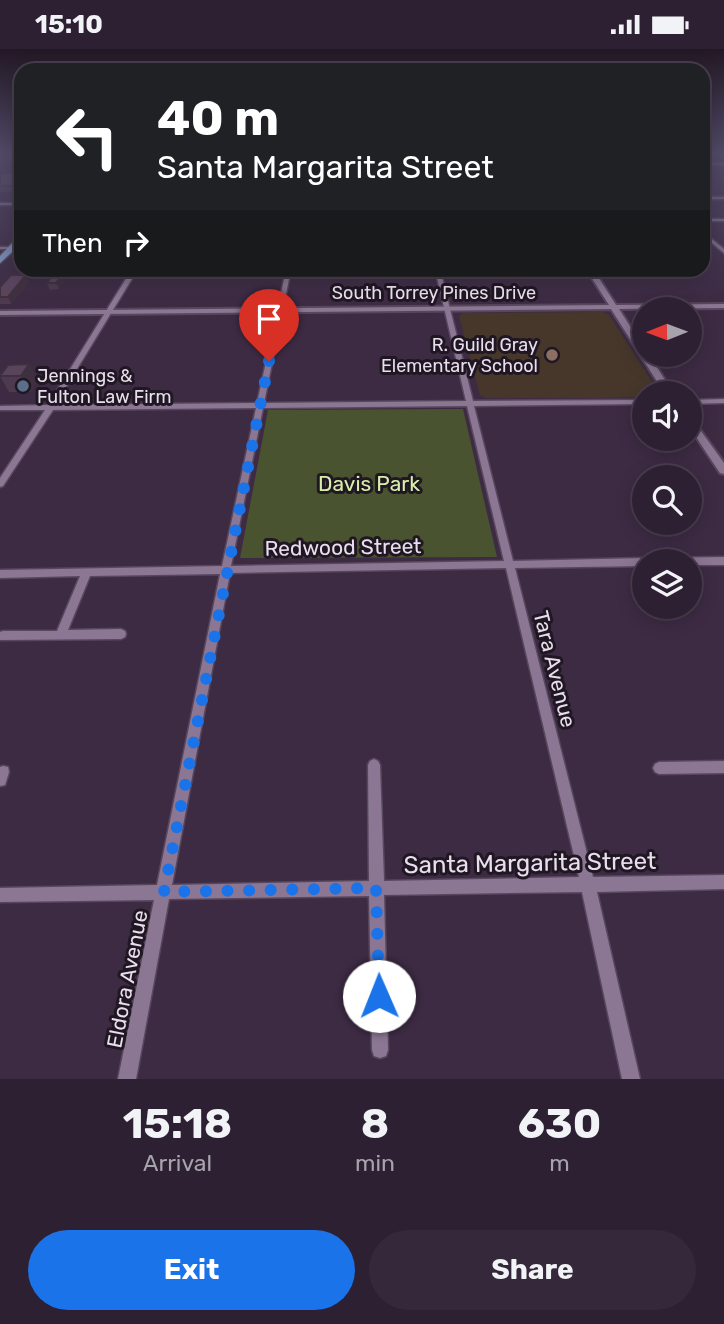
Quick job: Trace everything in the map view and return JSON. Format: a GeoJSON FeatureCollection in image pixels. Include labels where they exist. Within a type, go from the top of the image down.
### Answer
{"type":"FeatureCollection","features":[{"type":"Feature","properties":{"kind":"main road"},"geometry":{"type":"LineString","coordinates":[[0,247],[14,233]]}},
{"type":"Feature","properties":{"kind":"main road"},"geometry":{"type":"LineString","coordinates":[[0,261],[14,250]]}},
{"type":"Feature","properties":{"kind":"street"},"geometry":{"type":"LineString","coordinates":[[710,239],[724,252]]}},
{"type":"Feature","properties":{"kind":"street"},"geometry":{"type":"LineString","coordinates":[[710,243],[724,243]]}},
{"type":"Feature","properties":{"kind":"street"},"geometry":{"type":"LineString","coordinates":[[0,484],[130,277]]}},
{"type":"Feature","properties":{"kind":"street","name":"Eldora Avenue"},"geometry":{"type":"LineString","coordinates":[[127,1079],[226,568],[287,277]]}},
{"type":"Feature","properties":{"kind":"street","name":"Tara Avenue"},"geometry":{"type":"LineString","coordinates":[[440,277],[588,885],[631,1079]]}},
{"type":"Feature","properties":{"kind":"street"},"geometry":{"type":"LineString","coordinates":[[594,277],[632,336]]}},
{"type":"Feature","properties":{"kind":"street","name":"South Torrey Pines Drive"},"geometry":{"type":"LineString","coordinates":[[0,311],[724,306]]}},
{"type":"Feature","properties":{"kind":"street"},"geometry":{"type":"LineString","coordinates":[[702,401],[724,401]]}},
{"type":"Feature","properties":{"kind":"street"},"geometry":{"type":"LineString","coordinates":[[0,408],[632,402]]}},
{"type":"Feature","properties":{"kind":"street"},"geometry":{"type":"LineString","coordinates":[[702,439],[724,471]]}},
{"type":"Feature","properties":{"kind":"street"},"geometry":{"type":"LineString","coordinates":[[702,561],[724,561]]}},
{"type":"Feature","properties":{"kind":"street","name":"Redwood Street"},"geometry":{"type":"LineString","coordinates":[[0,574],[632,562]]}},
{"type":"Feature","properties":{"kind":"street"},"geometry":{"type":"LineString","coordinates":[[61,635],[86,573]]}},
{"type":"Feature","properties":{"kind":"street"},"geometry":{"type":"LineString","coordinates":[[3,636],[121,634]]}},
{"type":"Feature","properties":{"kind":"street"},"geometry":{"type":"LineString","coordinates":[[374,765],[380,1050]]}},
{"type":"Feature","properties":{"kind":"street"},"geometry":{"type":"LineString","coordinates":[[659,768],[724,767]]}},
{"type":"Feature","properties":{"kind":"street","name":"Santa Margarita Street"},"geometry":{"type":"LineString","coordinates":[[0,895],[724,883]]}},
{"type":"Feature","properties":{"kind":"shaded area","name":"R. Guild Gray Elementary School"},"geometry":{"type":"Polygon","coordinates":[[[602,312],[609,315],[632,351],[632,367],[643,367],[652,381],[632,381],[632,397],[486,398],[480,395],[459,316],[463,313],[602,312]]]}},
{"type":"Feature","properties":{"kind":"green space","name":"Davis Park"},"geometry":{"type":"Polygon","coordinates":[[[463,409],[497,557],[240,558],[268,410],[463,409]]]}},
{"type":"Feature","properties":{"kind":"building"},"geometry":{"type":"Polygon","coordinates":[[[11,275],[24,277],[8,297],[0,297],[0,287],[11,275]]]}},
{"type":"Feature","properties":{"kind":"building"},"geometry":{"type":"Polygon","coordinates":[[[51,277],[61,277],[56,283],[47,283],[51,277]]]}},
{"type":"Feature","properties":{"kind":"building"},"geometry":{"type":"Polygon","coordinates":[[[29,364],[21,376],[0,376],[8,365],[29,364]]]}},
{"type":"Feature","properties":{"kind":"place","name":"R. Guild Gray Elementary School"},"geometry":{"type":"Point","coordinates":[552,355]}},
{"type":"Feature","properties":{"kind":"place","name":"Jennings & Fulton Law Firm"},"geometry":{"type":"Point","coordinates":[23,386]}},
{"type":"Feature","properties":{"kind":"route"},"geometry":{"type":"LineString","coordinates":[[269,361],[164,892],[376,888],[379,996]]}}]}
